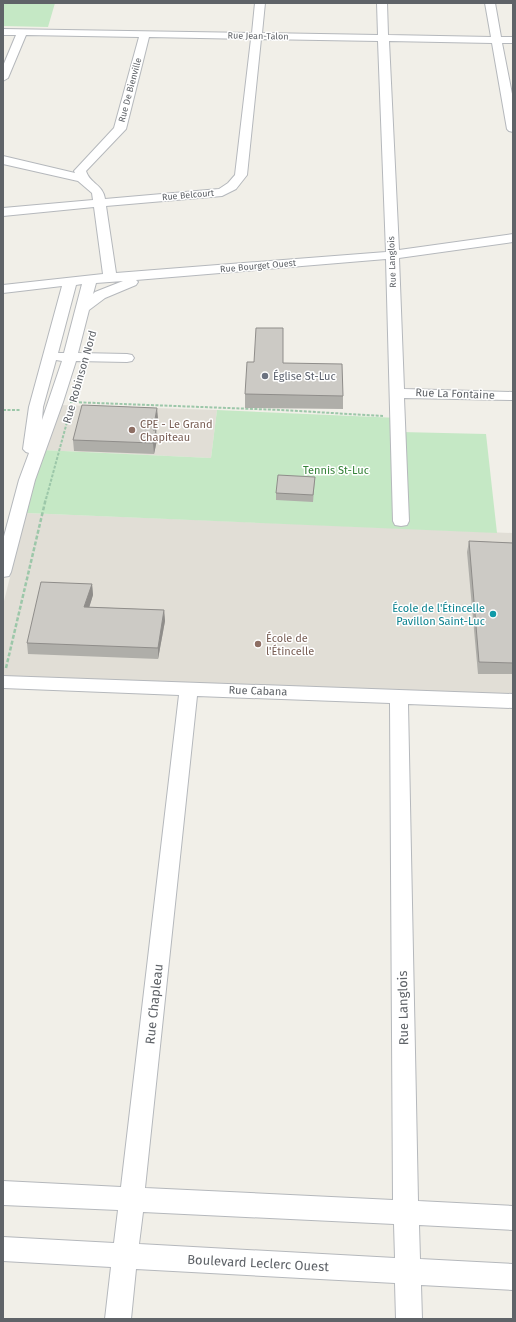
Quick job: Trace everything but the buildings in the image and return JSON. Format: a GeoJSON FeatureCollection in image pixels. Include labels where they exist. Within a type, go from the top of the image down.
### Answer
{"type":"FeatureCollection","features":[{"type":"Feature","properties":{"kind":"street","name":"Rue Belcourt"},"geometry":{"type":"LineString","coordinates":[[3,212],[222,192],[232,186],[241,175],[260,3]]}},
{"type":"Feature","properties":{"kind":"street","name":"Rue Langlois"},"geometry":{"type":"LineString","coordinates":[[382,3],[391,242],[393,255],[392,267],[401,520]]}},
{"type":"Feature","properties":{"kind":"street"},"geometry":{"type":"LineString","coordinates":[[490,3],[513,129]]}},
{"type":"Feature","properties":{"kind":"street","name":"Rue Jean-Talon"},"geometry":{"type":"LineString","coordinates":[[3,32],[513,40]]}},
{"type":"Feature","properties":{"kind":"street"},"geometry":{"type":"LineString","coordinates":[[3,78],[22,32]]}},
{"type":"Feature","properties":{"kind":"street","name":"Rue De Bienville"},"geometry":{"type":"LineString","coordinates":[[82,178],[80,171],[88,161],[112,140],[120,129],[145,34]]}},
{"type":"Feature","properties":{"kind":"street"},"geometry":{"type":"LineString","coordinates":[[3,160],[82,178],[98,192],[110,278]]}},
{"type":"Feature","properties":{"kind":"street","name":"Rue Bourget Ouest"},"geometry":{"type":"LineString","coordinates":[[3,289],[70,281],[393,255],[513,238]]}},
{"type":"Feature","properties":{"kind":"street"},"geometry":{"type":"LineString","coordinates":[[83,308],[100,295],[120,285],[153,275]]}},
{"type":"Feature","properties":{"kind":"street","name":"Rue Robinson Nord"},"geometry":{"type":"LineString","coordinates":[[3,572],[27,480],[56,402],[70,357],[90,280]]}},
{"type":"Feature","properties":{"kind":"street","name":"Rue Robinson Nord"},"geometry":{"type":"LineString","coordinates":[[27,480],[36,407],[70,281]]}},
{"type":"Feature","properties":{"kind":"street"},"geometry":{"type":"LineString","coordinates":[[51,356],[127,358]]}},
{"type":"Feature","properties":{"kind":"street","name":"Rue La Fontaine"},"geometry":{"type":"LineString","coordinates":[[396,393],[513,396]]}},
{"type":"Feature","properties":{"kind":"street","name":"Rue Cabana"},"geometry":{"type":"LineString","coordinates":[[4,678],[189,689],[513,701]]}},
{"type":"Feature","properties":{"kind":"street","name":"Rue Chapleau"},"geometry":{"type":"LineString","coordinates":[[118,1319],[189,689]]}},
{"type":"Feature","properties":{"kind":"street","name":"Rue Langlois"},"geometry":{"type":"LineString","coordinates":[[399,697],[406,1212],[410,1319]]}},
{"type":"Feature","properties":{"kind":"street"},"geometry":{"type":"LineString","coordinates":[[3,1193],[513,1218]]}},
{"type":"Feature","properties":{"kind":"street","name":"Boulevard Leclerc Ouest"},"geometry":{"type":"LineString","coordinates":[[3,1249],[513,1278]]}},
{"type":"Feature","properties":{"kind":"path","name":"Rue Robinson Nord"},"geometry":{"type":"LineString","coordinates":[[72,402],[75,395]]}},
{"type":"Feature","properties":{"kind":"path"},"geometry":{"type":"LineString","coordinates":[[56,402],[281,410],[397,416]]}},
{"type":"Feature","properties":{"kind":"path","name":"Rue Robinson Nord"},"geometry":{"type":"LineString","coordinates":[[4,678],[51,477],[68,417]]}},
{"type":"Feature","properties":{"kind":"shaded area","name":"CPE - Le Grand Chapiteau"},"geometry":{"type":"Polygon","coordinates":[[[59,405],[217,410],[211,458],[42,450],[59,405]]]}},
{"type":"Feature","properties":{"kind":"shaded area","name":"École de l'Étincelle"},"geometry":{"type":"Polygon","coordinates":[[[26,513],[513,533],[513,701],[3,682],[3,605],[26,513]]]}},
{"type":"Feature","properties":{"kind":"green space"},"geometry":{"type":"Polygon","coordinates":[[[3,3],[55,3],[48,27],[3,26],[3,3]]]}},
{"type":"Feature","properties":{"kind":"green space","name":"Tennis St-Luc"},"geometry":{"type":"Polygon","coordinates":[[[217,410],[399,418],[401,432],[486,434],[497,533],[26,513],[42,450],[211,458],[217,410]]]}},
{"type":"Feature","properties":{"kind":"place","name":"Église St-Luc"},"geometry":{"type":"Point","coordinates":[265,376]}},
{"type":"Feature","properties":{"kind":"place","name":"CPE - Le Grand Chapiteau"},"geometry":{"type":"Point","coordinates":[132,430]}},
{"type":"Feature","properties":{"kind":"place","name":"École de l'Étincelle Pavillon Saint-Luc"},"geometry":{"type":"Point","coordinates":[493,614]}},
{"type":"Feature","properties":{"kind":"place","name":"École de l'Étincelle"},"geometry":{"type":"Point","coordinates":[258,644]}}]}
